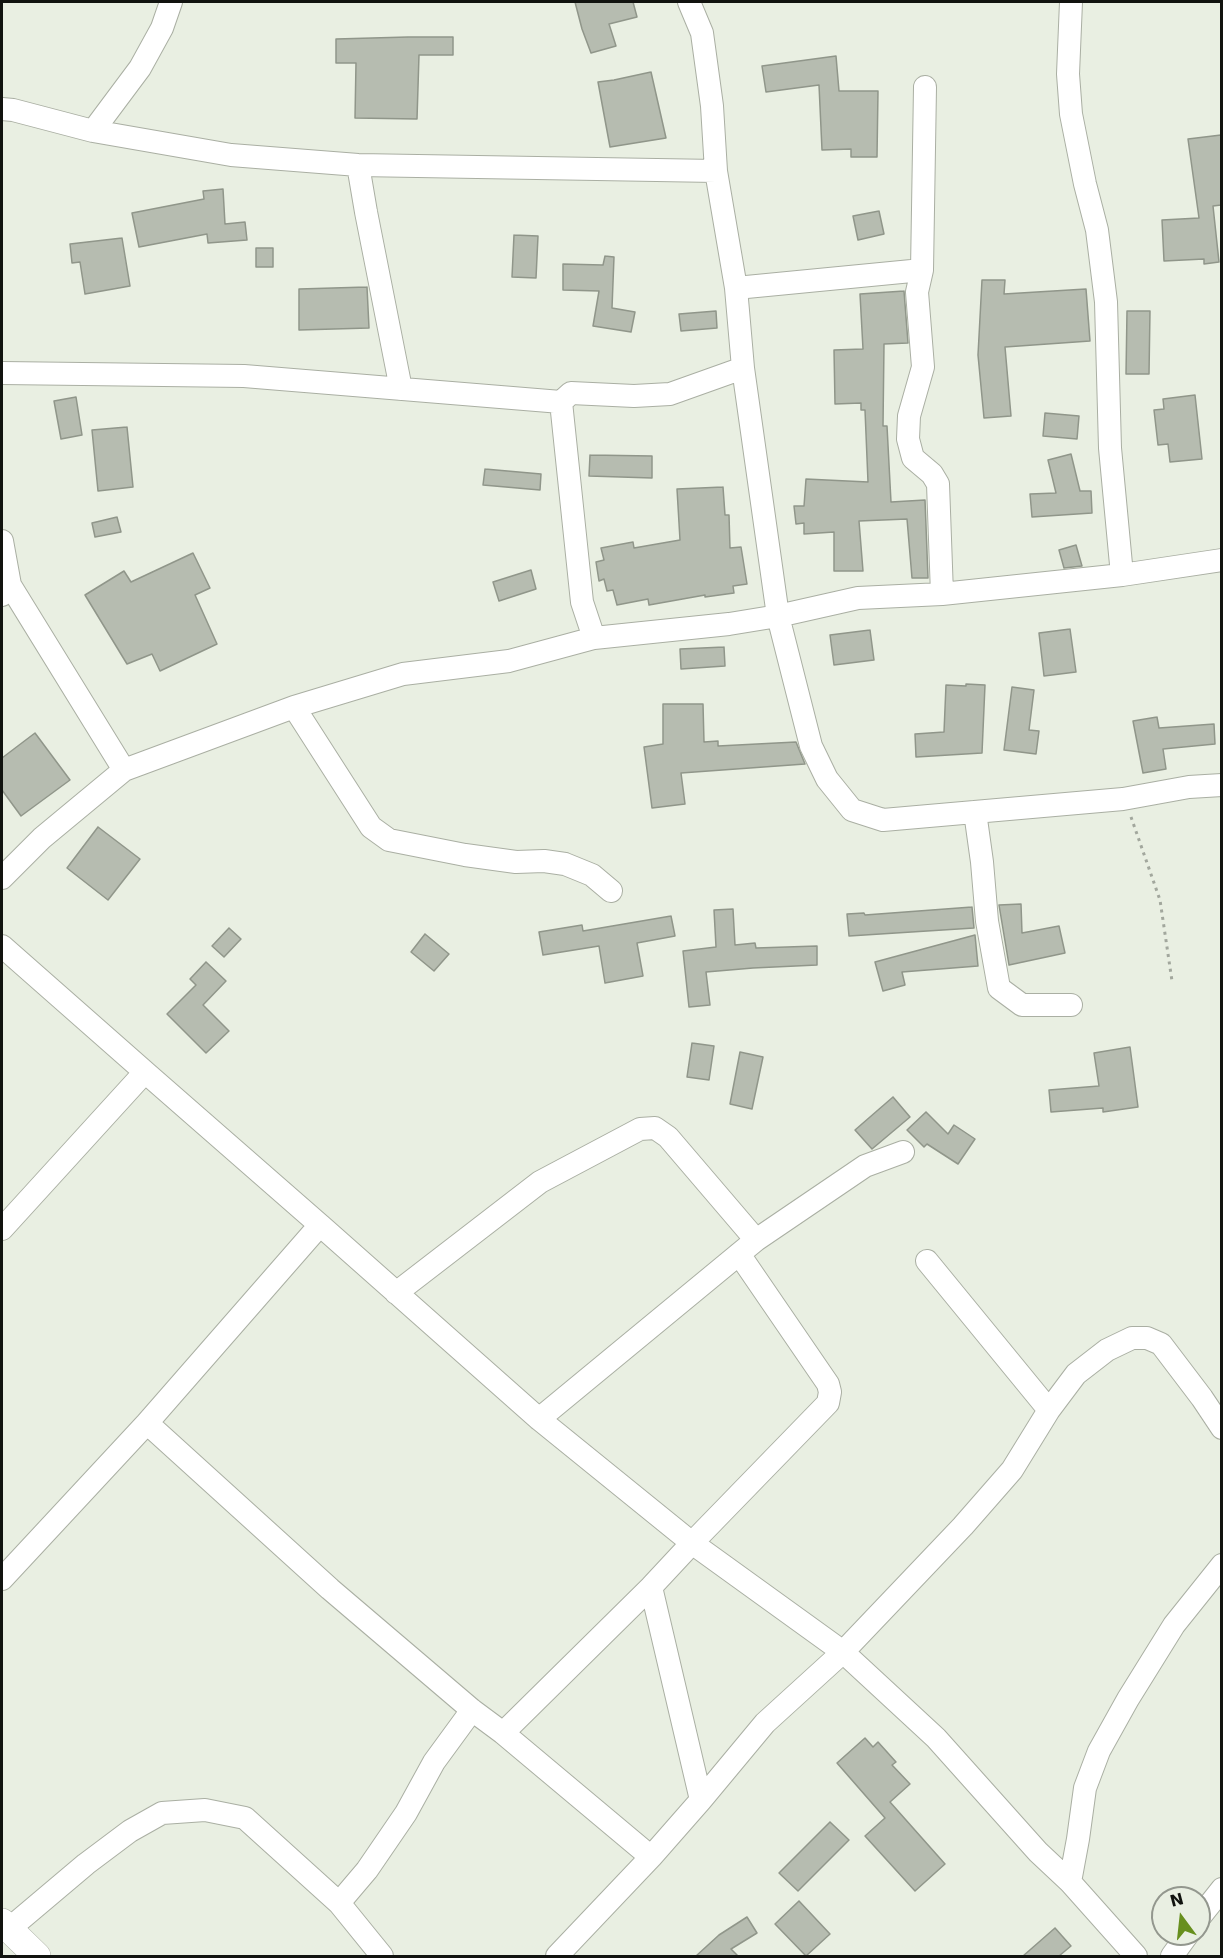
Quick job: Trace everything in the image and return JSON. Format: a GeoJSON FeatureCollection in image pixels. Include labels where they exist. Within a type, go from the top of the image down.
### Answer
{"type":"FeatureCollection","features":[{"type":"Feature","properties":{"kind":"street"},"geometry":{"type":"LineString","coordinates":[[93,131],[140,68],[162,28],[171,2]]}},
{"type":"Feature","properties":{"kind":"street"},"geometry":{"type":"LineString","coordinates":[[689,2],[702,33],[712,106],[716,171],[736,288],[743,368],[778,616],[811,746],[827,778],[852,810],[884,820],[1123,799],[1189,787],[1221,785]]}},
{"type":"Feature","properties":{"kind":"street"},"geometry":{"type":"LineString","coordinates":[[1071,2],[1068,74],[1071,114],[1097,230],[1106,302],[1110,448],[1122,574]]}},
{"type":"Feature","properties":{"kind":"street"},"geometry":{"type":"LineString","coordinates":[[925,87],[922,270],[917,292],[923,368],[909,416],[908,439],[913,458],[932,474],[939,484],[942,594]]}},
{"type":"Feature","properties":{"kind":"street"},"geometry":{"type":"LineString","coordinates":[[2,109],[93,131],[231,155],[358,165],[716,171]]}},
{"type":"Feature","properties":{"kind":"street"},"geometry":{"type":"LineString","coordinates":[[358,165],[401,388]]}},
{"type":"Feature","properties":{"kind":"street"},"geometry":{"type":"LineString","coordinates":[[736,288],[922,270]]}},
{"type":"Feature","properties":{"kind":"street"},"geometry":{"type":"LineString","coordinates":[[2,373],[244,376],[561,402],[571,393],[634,396],[670,394],[704,384],[743,368]]}},
{"type":"Feature","properties":{"kind":"street"},"geometry":{"type":"LineString","coordinates":[[561,402],[582,602],[594,639]]}},
{"type":"Feature","properties":{"kind":"street"},"geometry":{"type":"LineString","coordinates":[[2,542],[6,590],[124,770]]}},
{"type":"Feature","properties":{"kind":"street"},"geometry":{"type":"LineString","coordinates":[[2,878],[42,838],[124,770],[294,707],[403,674],[509,661],[594,639],[729,624],[778,616],[858,598],[942,594],[1122,574],[1221,560]]}},
{"type":"Feature","properties":{"kind":"street"},"geometry":{"type":"LineString","coordinates":[[294,707],[371,827],[389,840],[412,846],[506,861],[544,861],[566,864],[592,875],[611,891]]}},
{"type":"Feature","properties":{"kind":"street"},"geometry":{"type":"LineString","coordinates":[[975,812],[987,921],[999,987],[1022,1005],[1071,1005]]}},
{"type":"Feature","properties":{"kind":"street"},"geometry":{"type":"LineString","coordinates":[[2,946],[539,1419],[692,1543],[843,1652],[936,1738],[1038,1852],[1070,1882],[1136,1956]]}},
{"type":"Feature","properties":{"kind":"street"},"geometry":{"type":"LineString","coordinates":[[2,1229],[145,1072]]}},
{"type":"Feature","properties":{"kind":"street"},"geometry":{"type":"LineString","coordinates":[[396,1293],[540,1182],[640,1129],[654,1128],[668,1137],[756,1240]]}},
{"type":"Feature","properties":{"kind":"street"},"geometry":{"type":"LineString","coordinates":[[539,1419],[756,1240],[865,1166],[903,1152]]}},
{"type":"Feature","properties":{"kind":"street"},"geometry":{"type":"LineString","coordinates":[[2,1579],[147,1423],[320,1225]]}},
{"type":"Feature","properties":{"kind":"street"},"geometry":{"type":"LineString","coordinates":[[503,1733],[651,1587],[828,1402],[830,1392],[828,1384],[739,1254]]}},
{"type":"Feature","properties":{"kind":"street"},"geometry":{"type":"LineString","coordinates":[[927,1261],[1049,1410]]}},
{"type":"Feature","properties":{"kind":"street"},"geometry":{"type":"LineString","coordinates":[[557,1956],[651,1857],[765,1723],[843,1652],[963,1526],[1012,1470],[1049,1410],[1076,1374],[1107,1350],[1132,1338],[1147,1338],[1161,1344],[1202,1398],[1221,1428]]}},
{"type":"Feature","properties":{"kind":"street"},"geometry":{"type":"LineString","coordinates":[[147,1423],[330,1589],[472,1710],[503,1733],[651,1857]]}},
{"type":"Feature","properties":{"kind":"street"},"geometry":{"type":"LineString","coordinates":[[1070,1882],[1085,1788],[1099,1751],[1174,1625],[1221,1565]]}},
{"type":"Feature","properties":{"kind":"street"},"geometry":{"type":"LineString","coordinates":[[651,1587],[701,1800]]}},
{"type":"Feature","properties":{"kind":"street"},"geometry":{"type":"LineString","coordinates":[[339,1903],[367,1870],[406,1813],[434,1762],[472,1710]]}},
{"type":"Feature","properties":{"kind":"street"},"geometry":{"type":"LineString","coordinates":[[35,1956],[5,1925],[130,1831],[162,1814],[205,1810],[245,1818],[339,1903],[382,1956]]}},
{"type":"Feature","properties":{"kind":"street"},"geometry":{"type":"LineString","coordinates":[[1211,1902],[1221,1889]]}},
{"type":"Feature","properties":{"kind":"path"},"geometry":{"type":"LineString","coordinates":[[1123,799],[1160,900],[1172,981]]}},
{"type":"Feature","properties":{"kind":"building"},"geometry":{"type":"Polygon","coordinates":[[[575,2],[633,2],[637,17],[609,24],[616,46],[591,53],[575,2]]]}},
{"type":"Feature","properties":{"kind":"building"},"geometry":{"type":"Polygon","coordinates":[[[453,37],[453,55],[419,55],[417,119],[355,118],[356,63],[336,63],[336,39],[453,37]]]}},
{"type":"Feature","properties":{"kind":"building"},"geometry":{"type":"Polygon","coordinates":[[[836,56],[839,91],[878,91],[877,157],[851,157],[851,149],[822,150],[819,85],[766,92],[762,66],[836,56]]]}},
{"type":"Feature","properties":{"kind":"building"},"geometry":{"type":"Polygon","coordinates":[[[651,72],[666,138],[610,147],[598,82],[651,72]]]}},
{"type":"Feature","properties":{"kind":"building"},"geometry":{"type":"Polygon","coordinates":[[[1221,135],[1221,205],[1213,206],[1219,262],[1204,264],[1204,259],[1164,261],[1162,220],[1199,218],[1188,139],[1221,135]]]}},
{"type":"Feature","properties":{"kind":"building"},"geometry":{"type":"Polygon","coordinates":[[[223,189],[225,224],[245,222],[247,240],[208,243],[207,234],[139,247],[132,213],[204,199],[203,191],[223,189]]]}},
{"type":"Feature","properties":{"kind":"building"},"geometry":{"type":"Polygon","coordinates":[[[879,211],[884,234],[858,240],[853,216],[879,211]]]}},
{"type":"Feature","properties":{"kind":"building"},"geometry":{"type":"Polygon","coordinates":[[[514,235],[538,236],[536,278],[512,277],[514,235]]]}},
{"type":"Feature","properties":{"kind":"building"},"geometry":{"type":"Polygon","coordinates":[[[122,238],[130,286],[85,294],[80,262],[72,263],[70,244],[122,238]]]}},
{"type":"Feature","properties":{"kind":"building"},"geometry":{"type":"Polygon","coordinates":[[[256,248],[273,248],[273,267],[256,267],[256,248]]]}},
{"type":"Feature","properties":{"kind":"building"},"geometry":{"type":"Polygon","coordinates":[[[605,256],[614,257],[612,308],[635,312],[631,332],[593,326],[599,291],[563,290],[563,264],[603,265],[605,256]]]}},
{"type":"Feature","properties":{"kind":"building"},"geometry":{"type":"Polygon","coordinates":[[[982,280],[1005,280],[1004,294],[1086,289],[1090,341],[1005,347],[1011,416],[984,418],[978,355],[982,280]]]}},
{"type":"Feature","properties":{"kind":"building"},"geometry":{"type":"Polygon","coordinates":[[[367,287],[369,328],[299,330],[299,289],[367,287]]]}},
{"type":"Feature","properties":{"kind":"building"},"geometry":{"type":"Polygon","coordinates":[[[904,291],[908,343],[884,344],[883,426],[887,426],[891,502],[925,500],[928,578],[912,578],[907,519],[859,521],[863,571],[834,571],[834,532],[804,534],[804,523],[796,524],[794,506],[804,506],[806,479],[868,482],[865,410],[861,410],[861,403],[835,404],[834,350],[863,349],[860,294],[904,291]]]}},
{"type":"Feature","properties":{"kind":"building"},"geometry":{"type":"Polygon","coordinates":[[[716,311],[717,328],[681,331],[679,314],[716,311]]]}},
{"type":"Feature","properties":{"kind":"building"},"geometry":{"type":"Polygon","coordinates":[[[1127,311],[1150,311],[1149,374],[1126,374],[1127,311]]]}},
{"type":"Feature","properties":{"kind":"building"},"geometry":{"type":"Polygon","coordinates":[[[1195,395],[1202,459],[1170,462],[1168,444],[1158,445],[1154,410],[1164,409],[1163,399],[1195,395]]]}},
{"type":"Feature","properties":{"kind":"building"},"geometry":{"type":"Polygon","coordinates":[[[76,397],[82,435],[61,439],[54,401],[76,397]]]}},
{"type":"Feature","properties":{"kind":"building"},"geometry":{"type":"Polygon","coordinates":[[[1045,413],[1079,416],[1077,439],[1043,436],[1045,413]]]}},
{"type":"Feature","properties":{"kind":"building"},"geometry":{"type":"Polygon","coordinates":[[[127,427],[133,487],[98,491],[92,430],[127,427]]]}},
{"type":"Feature","properties":{"kind":"building"},"geometry":{"type":"Polygon","coordinates":[[[1071,454],[1080,491],[1091,491],[1092,513],[1032,517],[1030,494],[1056,493],[1048,460],[1071,454]]]}},
{"type":"Feature","properties":{"kind":"building"},"geometry":{"type":"Polygon","coordinates":[[[590,455],[652,456],[652,478],[589,476],[590,455]]]}},
{"type":"Feature","properties":{"kind":"building"},"geometry":{"type":"Polygon","coordinates":[[[485,469],[541,474],[540,490],[483,485],[485,469]]]}},
{"type":"Feature","properties":{"kind":"building"},"geometry":{"type":"Polygon","coordinates":[[[723,487],[725,515],[729,515],[730,548],[741,547],[747,584],[733,586],[734,593],[705,597],[705,595],[649,605],[648,599],[617,605],[613,590],[607,591],[604,579],[599,581],[596,562],[604,560],[601,548],[633,542],[634,548],[680,540],[677,489],[723,487]]]}},
{"type":"Feature","properties":{"kind":"building"},"geometry":{"type":"Polygon","coordinates":[[[117,517],[121,532],[95,537],[92,523],[117,517]]]}},
{"type":"Feature","properties":{"kind":"building"},"geometry":{"type":"Polygon","coordinates":[[[1076,545],[1082,566],[1064,568],[1059,550],[1076,545]]]}},
{"type":"Feature","properties":{"kind":"building"},"geometry":{"type":"Polygon","coordinates":[[[193,553],[210,588],[195,595],[217,644],[160,671],[152,654],[127,664],[85,595],[124,571],[131,582],[193,553]]]}},
{"type":"Feature","properties":{"kind":"building"},"geometry":{"type":"Polygon","coordinates":[[[531,570],[536,589],[499,601],[493,582],[531,570]]]}},
{"type":"Feature","properties":{"kind":"building"},"geometry":{"type":"Polygon","coordinates":[[[1070,629],[1076,672],[1044,676],[1039,633],[1070,629]]]}},
{"type":"Feature","properties":{"kind":"building"},"geometry":{"type":"Polygon","coordinates":[[[870,630],[874,660],[834,665],[830,635],[870,630]]]}},
{"type":"Feature","properties":{"kind":"building"},"geometry":{"type":"Polygon","coordinates":[[[724,647],[725,666],[681,669],[680,649],[724,647]]]}},
{"type":"Feature","properties":{"kind":"building"},"geometry":{"type":"Polygon","coordinates":[[[966,684],[985,685],[982,753],[916,757],[915,734],[944,732],[946,685],[966,686],[966,684]]]}},
{"type":"Feature","properties":{"kind":"building"},"geometry":{"type":"Polygon","coordinates":[[[1012,687],[1034,690],[1029,730],[1039,731],[1036,754],[1004,750],[1012,687]]]}},
{"type":"Feature","properties":{"kind":"building"},"geometry":{"type":"Polygon","coordinates":[[[663,704],[703,704],[704,742],[718,741],[718,746],[796,742],[805,764],[681,773],[685,804],[652,808],[644,747],[663,744],[663,704]]]}},
{"type":"Feature","properties":{"kind":"building"},"geometry":{"type":"Polygon","coordinates":[[[1157,717],[1159,728],[1214,724],[1215,744],[1163,749],[1166,769],[1143,773],[1133,721],[1157,717]]]}},
{"type":"Feature","properties":{"kind":"building"},"geometry":{"type":"Polygon","coordinates":[[[35,733],[70,780],[21,816],[2,790],[2,758],[35,733]]]}},
{"type":"Feature","properties":{"kind":"building"},"geometry":{"type":"Polygon","coordinates":[[[98,827],[140,859],[108,900],[67,868],[98,827]]]}},
{"type":"Feature","properties":{"kind":"building"},"geometry":{"type":"Polygon","coordinates":[[[1021,904],[1022,933],[1059,926],[1065,953],[1009,965],[999,905],[1021,904]]]}},
{"type":"Feature","properties":{"kind":"building"},"geometry":{"type":"Polygon","coordinates":[[[972,907],[974,928],[849,936],[847,914],[864,913],[865,915],[972,907]]]}},
{"type":"Feature","properties":{"kind":"building"},"geometry":{"type":"Polygon","coordinates":[[[733,909],[735,945],[755,943],[756,948],[817,946],[817,965],[706,972],[710,1005],[689,1007],[683,951],[716,947],[714,910],[733,909]]]}},
{"type":"Feature","properties":{"kind":"building"},"geometry":{"type":"Polygon","coordinates":[[[671,916],[675,936],[637,943],[643,976],[605,983],[599,946],[543,955],[539,932],[582,925],[583,931],[671,916]]]}},
{"type":"Feature","properties":{"kind":"building"},"geometry":{"type":"Polygon","coordinates":[[[229,928],[241,939],[224,957],[212,946],[229,928]]]}},
{"type":"Feature","properties":{"kind":"building"},"geometry":{"type":"Polygon","coordinates":[[[425,934],[449,954],[434,971],[411,952],[425,934]]]}},
{"type":"Feature","properties":{"kind":"building"},"geometry":{"type":"Polygon","coordinates":[[[975,935],[978,966],[902,972],[905,985],[883,991],[875,962],[975,935]]]}},
{"type":"Feature","properties":{"kind":"building"},"geometry":{"type":"Polygon","coordinates":[[[206,962],[226,981],[203,1005],[229,1031],[206,1053],[167,1014],[196,985],[190,979],[206,962]]]}},
{"type":"Feature","properties":{"kind":"building"},"geometry":{"type":"Polygon","coordinates":[[[692,1043],[714,1046],[709,1080],[687,1077],[692,1043]]]}},
{"type":"Feature","properties":{"kind":"building"},"geometry":{"type":"Polygon","coordinates":[[[1130,1047],[1138,1107],[1103,1112],[1103,1108],[1051,1112],[1049,1090],[1099,1086],[1094,1053],[1130,1047]]]}},
{"type":"Feature","properties":{"kind":"building"},"geometry":{"type":"Polygon","coordinates":[[[740,1052],[763,1057],[752,1109],[730,1104],[740,1052]]]}},
{"type":"Feature","properties":{"kind":"building"},"geometry":{"type":"Polygon","coordinates":[[[893,1097],[910,1117],[872,1149],[855,1130],[893,1097]]]}},
{"type":"Feature","properties":{"kind":"building"},"geometry":{"type":"Polygon","coordinates":[[[926,1112],[948,1134],[954,1125],[975,1139],[958,1164],[927,1144],[924,1147],[907,1130],[926,1112]]]}},
{"type":"Feature","properties":{"kind":"building"},"geometry":{"type":"Polygon","coordinates":[[[865,1738],[873,1747],[878,1742],[896,1762],[892,1765],[910,1784],[890,1802],[945,1864],[915,1891],[865,1836],[885,1818],[837,1763],[865,1738]]]}},
{"type":"Feature","properties":{"kind":"building"},"geometry":{"type":"Polygon","coordinates":[[[830,1822],[849,1840],[798,1891],[779,1873],[830,1822]]]}},
{"type":"Feature","properties":{"kind":"building"},"geometry":{"type":"Polygon","coordinates":[[[799,1901],[830,1934],[806,1956],[775,1924],[799,1901]]]}},
{"type":"Feature","properties":{"kind":"building"},"geometry":{"type":"Polygon","coordinates":[[[747,1917],[757,1933],[731,1949],[738,1956],[696,1956],[719,1935],[747,1917]]]}},
{"type":"Feature","properties":{"kind":"building"},"geometry":{"type":"Polygon","coordinates":[[[1055,1928],[1071,1946],[1059,1956],[1023,1956],[1055,1928]]]}}]}
